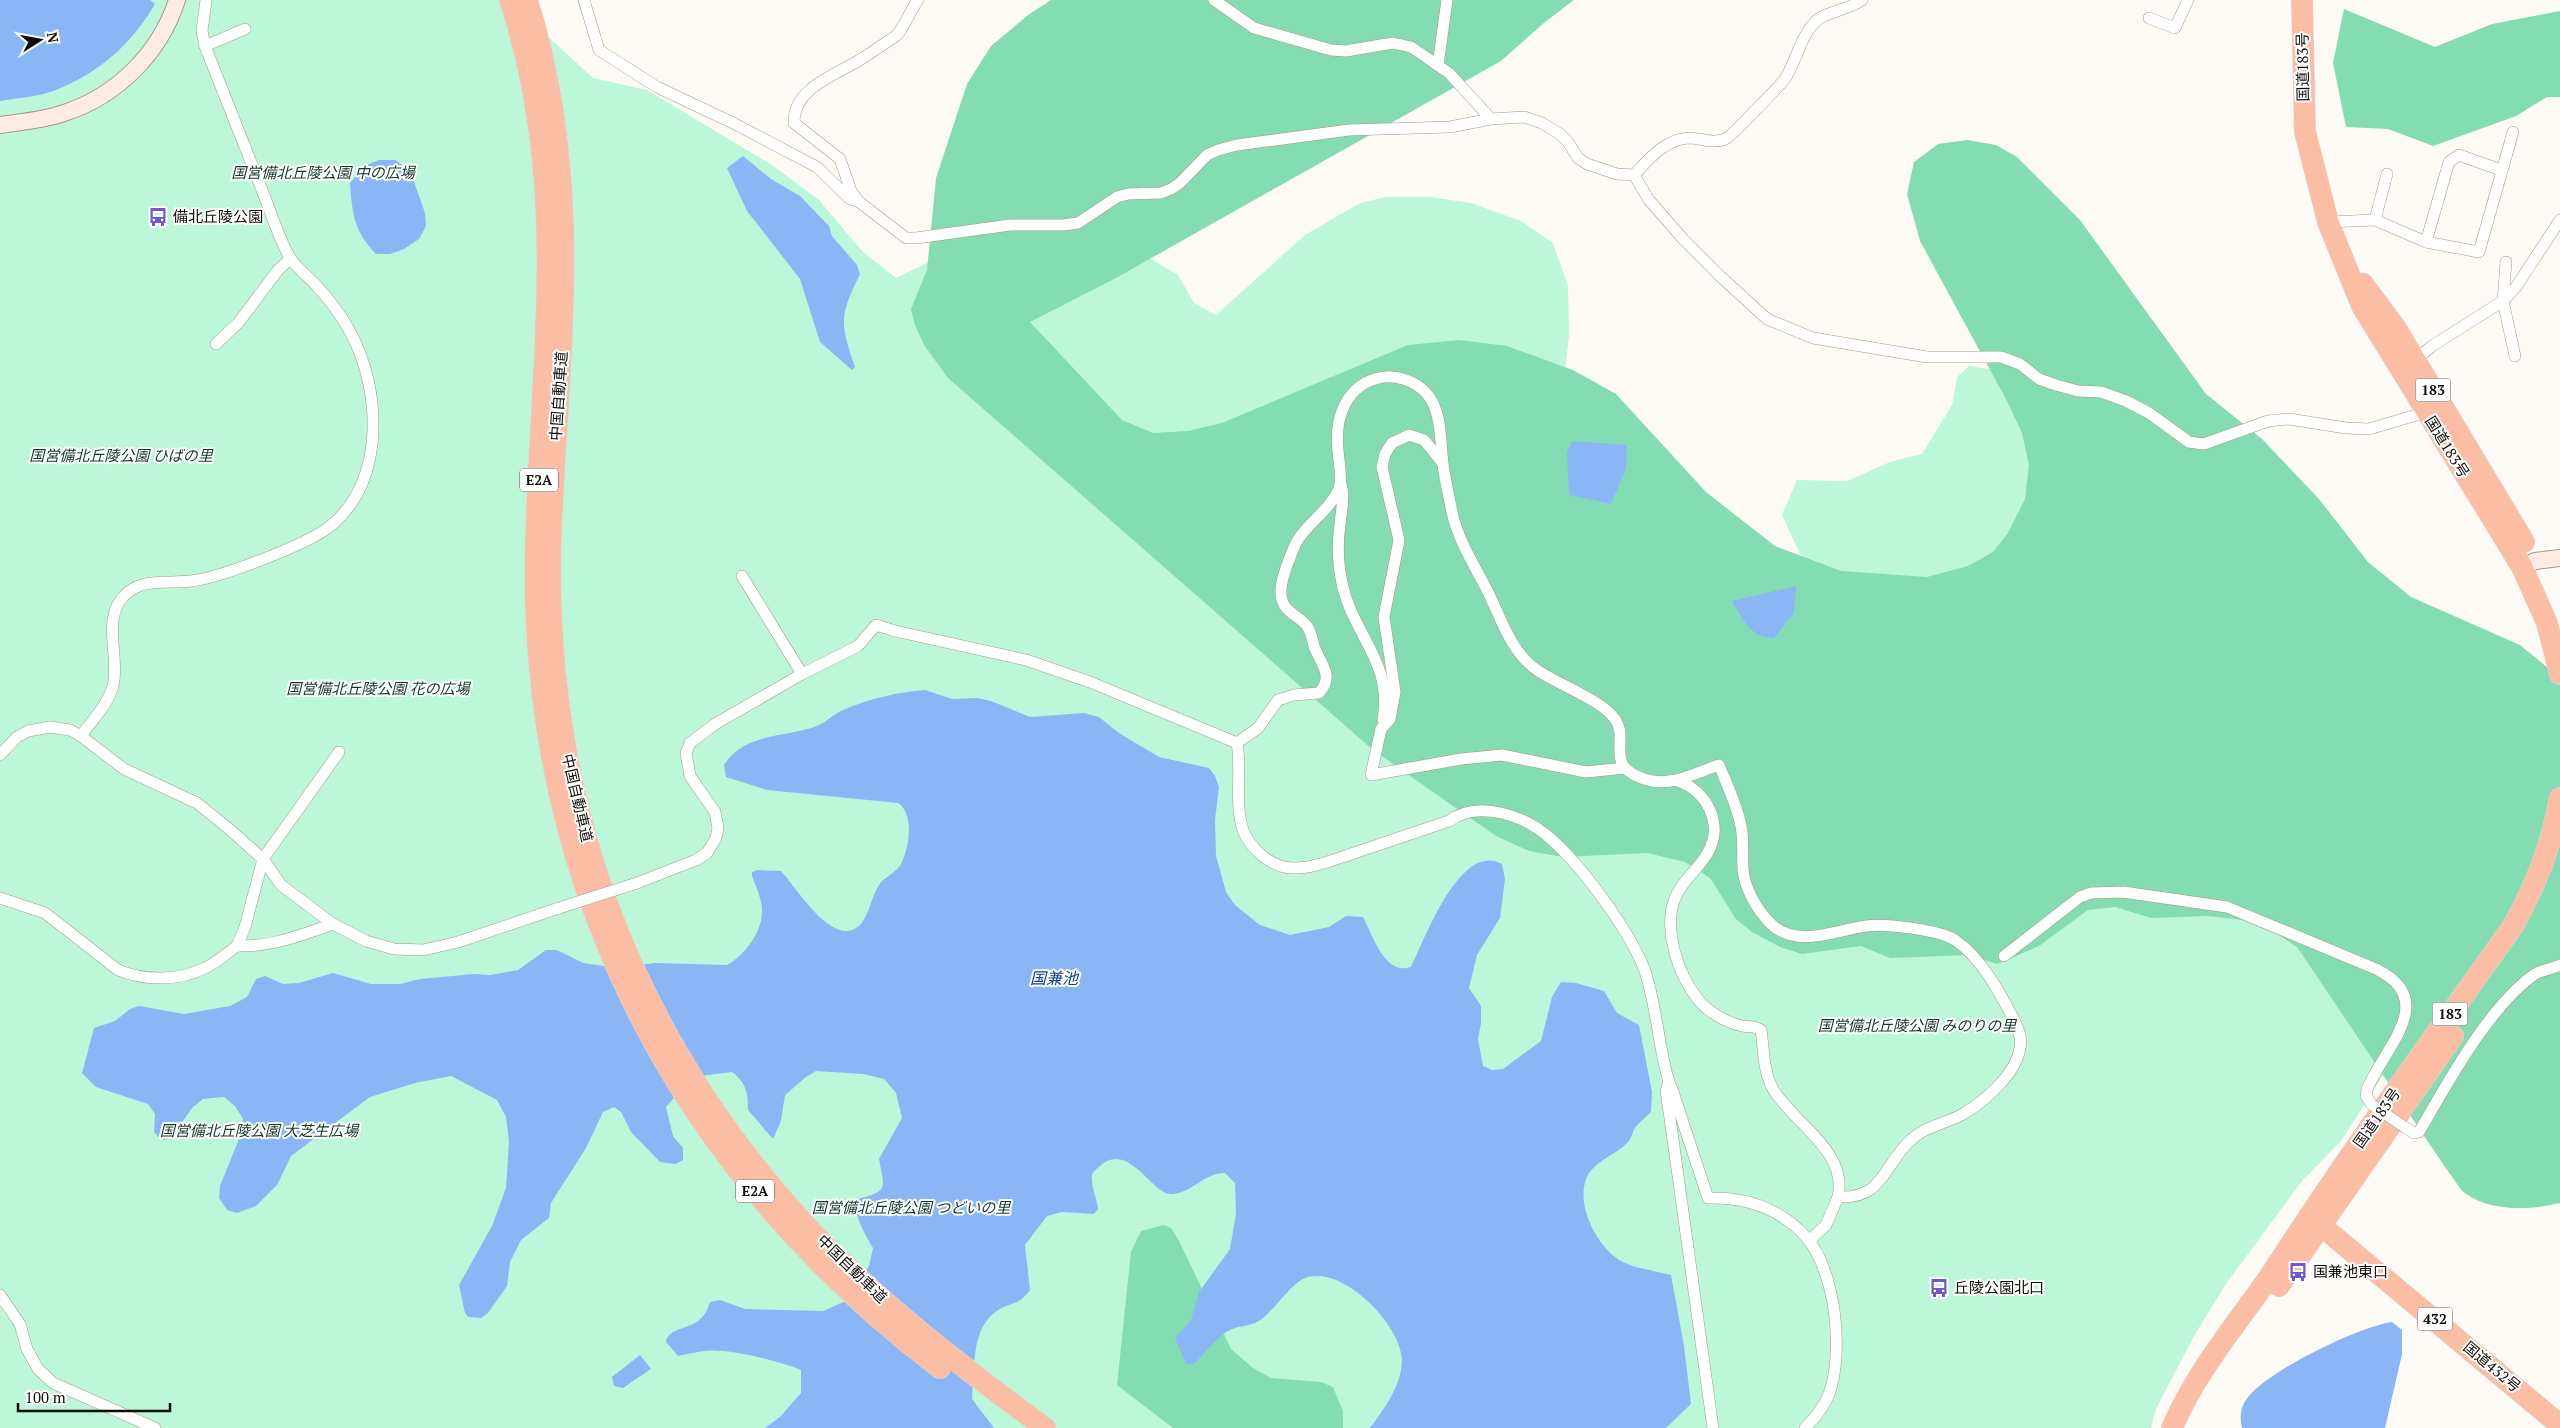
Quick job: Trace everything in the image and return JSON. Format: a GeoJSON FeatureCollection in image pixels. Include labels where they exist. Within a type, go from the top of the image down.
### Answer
{"type":"FeatureCollection","features":[{"type":"Feature","properties":{"kind":"highway","name":"中国自動車道"},"geometry":{"type":"LineString","coordinates":[[510,0],[521,33],[535,93],[548,208],[548,320],[535,590],[542,704],[552,760],[572,845],[658,1053],[692,1094],[752,1188],[839,1269],[913,1346],[1045,1428]]}},
{"type":"Feature","properties":{"kind":"highway","name":"中国自動車道"},"geometry":{"type":"LineString","coordinates":[[527,0],[550,91],[560,155],[564,208],[563,320],[551,534],[551,609],[554,672],[565,752],[577,808],[617,952]]}},
{"type":"Feature","properties":{"kind":"highway","name":"国道183号"},"geometry":{"type":"LineString","coordinates":[[2302,0],[2304,132],[2328,222],[2362,306],[2433,408],[2529,564],[2560,619]]}},
{"type":"Feature","properties":{"kind":"highway","name":"国道183号"},"geometry":{"type":"LineString","coordinates":[[2328,222],[2362,283],[2415,360],[2433,408]]}},
{"type":"Feature","properties":{"kind":"highway","name":"国道183号"},"geometry":{"type":"LineString","coordinates":[[2529,564],[2560,674]]}},
{"type":"Feature","properties":{"kind":"highway","name":"国道183号"},"geometry":{"type":"LineString","coordinates":[[2187,1428],[2215,1374],[2513,926],[2535,887],[2556,821],[2560,798]]}},
{"type":"Feature","properties":{"kind":"highway","name":"国道183号"},"geometry":{"type":"LineString","coordinates":[[2172,1428],[2181,1406],[2203,1369],[2273,1271],[2316,1220],[2524,932],[2546,893],[2560,851]]}},
{"type":"Feature","properties":{"kind":"highway","name":"国道432号"},"geometry":{"type":"LineString","coordinates":[[2316,1220],[2560,1425]]}},
{"type":"Feature","properties":{"kind":"highway","name":"中国自動車道"},"geometry":{"type":"LineString","coordinates":[[975,1385],[1020,1428]]}},
{"type":"Feature","properties":{"kind":"street"},"geometry":{"type":"LineString","coordinates":[[0,125],[64,113],[121,83],[140,65],[159,39],[177,0]]}},
{"type":"Feature","properties":{"kind":"street"},"geometry":{"type":"LineString","coordinates":[[81,736],[109,697],[114,683],[113,621],[117,604],[134,586],[147,583],[192,581],[211,577],[316,535],[337,519],[356,498],[366,476],[374,419],[364,361],[348,328],[325,295],[290,259],[205,46],[202,31],[206,0]]}},
{"type":"Feature","properties":{"kind":"street"},"geometry":{"type":"LineString","coordinates":[[584,0],[599,50],[657,87],[733,123],[817,167],[850,199],[858,201]]}},
{"type":"Feature","properties":{"kind":"street"},"geometry":{"type":"LineString","coordinates":[[918,0],[906,24],[897,35],[858,61],[816,85],[801,98],[794,111],[794,123],[840,159],[851,191],[858,201],[906,238],[1010,225],[1063,225],[1088,218],[1118,197],[1128,194],[1161,193],[1171,189],[1180,183],[1207,155],[1237,145],[1349,130],[1450,127],[1512,117],[1533,119],[1560,134],[1568,142],[1578,158],[1587,164],[1617,174],[1634,175],[1658,150],[1676,140],[1690,138],[1709,142],[1726,138],[1785,79],[1803,36],[1817,20],[1855,6],[1862,0]]}},
{"type":"Feature","properties":{"kind":"street"},"geometry":{"type":"LineString","coordinates":[[1214,0],[1254,28],[1331,50],[1346,51],[1394,42],[1411,47],[1449,73],[1491,119]]}},
{"type":"Feature","properties":{"kind":"street"},"geometry":{"type":"LineString","coordinates":[[1438,65],[1447,0]]}},
{"type":"Feature","properties":{"kind":"street"},"geometry":{"type":"LineString","coordinates":[[2149,18],[2175,28],[2188,0]]}},
{"type":"Feature","properties":{"kind":"street"},"geometry":{"type":"LineString","coordinates":[[205,46],[244,28]]}},
{"type":"Feature","properties":{"kind":"street"},"geometry":{"type":"LineString","coordinates":[[2328,222],[2374,220],[2426,242],[2479,252],[2513,132]]}},
{"type":"Feature","properties":{"kind":"street"},"geometry":{"type":"LineString","coordinates":[[2426,242],[2449,162],[2459,155],[2501,170]]}},
{"type":"Feature","properties":{"kind":"street"},"geometry":{"type":"LineString","coordinates":[[2374,220],[2387,174]]}},
{"type":"Feature","properties":{"kind":"street"},"geometry":{"type":"LineString","coordinates":[[1634,175],[1649,200],[1684,240],[1720,276],[1767,318],[1813,338],[1927,357],[2001,357],[2020,364],[2039,379],[2056,386],[2078,391],[2101,392],[2126,401],[2149,413],[2189,442],[2204,444],[2268,421],[2288,419],[2346,428],[2369,429],[2433,408]]}},
{"type":"Feature","properties":{"kind":"street"},"geometry":{"type":"LineString","coordinates":[[2415,360],[2432,346],[2503,301],[2516,288],[2560,220]]}},
{"type":"Feature","properties":{"kind":"street"},"geometry":{"type":"LineString","coordinates":[[216,344],[239,322],[278,270],[290,259]]}},
{"type":"Feature","properties":{"kind":"street"},"geometry":{"type":"LineString","coordinates":[[2506,262],[2503,301],[2515,356]]}},
{"type":"Feature","properties":{"kind":"street"},"geometry":{"type":"LineString","coordinates":[[1625,768],[1619,751],[1618,724],[1609,712],[1538,671],[1525,660],[1513,643],[1466,553],[1456,529],[1443,464],[1440,426],[1432,398],[1424,390],[1409,381],[1389,376],[1364,383],[1355,390],[1339,417],[1337,443],[1343,502],[1338,556],[1342,584],[1350,608],[1383,679],[1386,692],[1381,729],[1371,775],[1461,759],[1502,755],[1586,772],[1625,768],[1644,779],[1678,781],[1694,787],[1706,801],[1712,812],[1715,830],[1706,856],[1684,881],[1672,909],[1671,926],[1682,969],[1697,998],[1728,1022],[1761,1030],[1769,1080],[1778,1097],[1833,1161],[1840,1179],[1838,1197],[1826,1225],[1809,1241]]}},
{"type":"Feature","properties":{"kind":"street"},"geometry":{"type":"LineString","coordinates":[[1381,729],[1390,718],[1396,692],[1384,616],[1399,540],[1386,487],[1384,461],[1392,443],[1409,435],[1418,437],[1430,445],[1443,464]]}},
{"type":"Feature","properties":{"kind":"street"},"geometry":{"type":"LineString","coordinates":[[1237,742],[1258,728],[1278,700],[1294,694],[1318,692],[1325,683],[1327,676],[1325,664],[1316,649],[1310,629],[1285,608],[1281,590],[1284,572],[1299,539],[1323,512],[1338,491],[1341,482]]}},
{"type":"Feature","properties":{"kind":"street"},"geometry":{"type":"LineString","coordinates":[[2529,564],[2560,558]]}},
{"type":"Feature","properties":{"kind":"street"},"geometry":{"type":"LineString","coordinates":[[742,576],[802,674]]}},
{"type":"Feature","properties":{"kind":"street"},"geometry":{"type":"LineString","coordinates":[[0,754],[17,737],[28,731],[58,728],[81,736],[124,769],[197,803],[263,860],[281,885],[334,924],[366,941],[394,949],[423,950],[458,942],[637,883],[696,860],[707,853],[716,838],[718,828],[716,812],[690,776],[686,753],[690,743],[715,724],[802,674],[858,646],[876,624],[895,631],[1026,660],[1090,682],[1237,742]]}},
{"type":"Feature","properties":{"kind":"street"},"geometry":{"type":"LineString","coordinates":[[1237,742],[1240,809],[1243,830],[1260,854],[1278,865],[1292,868],[1333,860],[1449,821],[1457,816],[1476,812],[1506,813],[1549,836],[1567,854],[1604,902],[1637,952],[1645,972],[1653,1004],[1669,1082],[1708,1198],[1738,1199],[1758,1204],[1790,1222],[1809,1241],[1825,1276],[1836,1333],[1834,1372],[1824,1404],[1805,1428]]}},
{"type":"Feature","properties":{"kind":"street"},"geometry":{"type":"LineString","coordinates":[[0,898],[45,913],[118,970],[131,976],[170,978],[206,968],[237,946],[245,927],[263,860],[339,752]]}},
{"type":"Feature","properties":{"kind":"street"},"geometry":{"type":"LineString","coordinates":[[1678,781],[1719,765],[1740,824],[1744,879],[1756,904],[1772,925],[1785,933],[1798,936],[1819,936],[1866,926],[1883,925],[1948,936],[1960,944],[1977,962],[2006,1005],[2019,1032],[2020,1050],[2016,1061],[2001,1081],[1976,1105],[1912,1139],[1872,1190],[1856,1196],[1838,1197]]}},
{"type":"Feature","properties":{"kind":"street"},"geometry":{"type":"LineString","coordinates":[[2004,956],[2080,897],[2091,893],[2122,892],[2235,910],[2376,969],[2386,974],[2400,986],[2406,1002],[2406,1019],[2367,1089],[2366,1096],[2372,1105],[2414,1133],[2419,1132],[2465,1057],[2499,1009],[2537,973],[2560,965]]}},
{"type":"Feature","properties":{"kind":"street"},"geometry":{"type":"LineString","coordinates":[[237,946],[260,946],[283,942],[334,924]]}},
{"type":"Feature","properties":{"kind":"street"},"geometry":{"type":"LineString","coordinates":[[1669,1082],[1666,1091],[1713,1428]]}},
{"type":"Feature","properties":{"kind":"street"},"geometry":{"type":"LineString","coordinates":[[0,1295],[20,1324],[27,1349],[38,1369],[53,1383],[155,1428]]}},
{"type":"Feature","properties":{"kind":"green space"},"geometry":{"type":"Polygon","coordinates":[[[0,0],[508,0],[593,78],[647,90],[772,165],[819,200],[862,251],[896,278],[960,247],[1134,249],[1178,275],[1194,303],[1216,315],[1305,235],[1360,203],[1386,197],[1430,197],[1471,203],[1521,221],[1553,243],[1568,286],[1569,335],[1552,494],[1801,556],[1782,515],[1797,480],[1847,481],[1890,462],[1922,454],[1952,405],[1957,377],[1969,366],[2021,374],[2445,979],[2341,1141],[2302,1181],[2226,1284],[2194,1336],[2156,1409],[2151,1428],[0,1428],[0,0]]]}},
{"type":"Feature","properties":{"kind":"green space"},"geometry":{"type":"Polygon","coordinates":[[[1051,0],[1574,0],[1545,22],[1501,61],[1116,278],[1030,322],[1122,420],[1153,433],[1188,431],[1222,423],[1408,345],[1459,340],[1507,346],[1573,370],[1616,394],[1706,492],[1775,546],[1841,571],[1927,577],[1968,566],[1993,552],[2008,533],[2025,499],[2029,465],[2022,433],[2007,401],[1920,241],[1907,194],[1914,162],[1938,144],[1967,140],[1996,145],[2017,157],[2080,220],[2206,394],[2262,439],[2319,499],[2368,562],[2411,597],[2520,645],[2554,673],[2560,684],[2560,1203],[2524,1208],[2500,1207],[2476,1200],[2463,1192],[2297,947],[2259,922],[2208,916],[2151,918],[2115,907],[2088,910],[2039,946],[1997,964],[1970,955],[1890,958],[1861,946],[1802,954],[1780,947],[1752,932],[1736,919],[1710,878],[1685,862],[1647,853],[1563,857],[1529,851],[1496,836],[1373,750],[948,378],[924,345],[915,325],[911,309],[927,270],[936,178],[967,84],[991,46],[1028,15],[1051,0]]]}},
{"type":"Feature","properties":{"kind":"green space"},"geometry":{"type":"Polygon","coordinates":[[[2344,9],[2435,47],[2492,24],[2560,11],[2560,97],[2547,97],[2516,116],[2433,146],[2388,129],[2346,127],[2333,63],[2344,9]]]}},
{"type":"Feature","properties":{"kind":"green space"},"geometry":{"type":"Polygon","coordinates":[[[1164,1225],[1171,1228],[1179,1241],[1231,1349],[1253,1368],[1271,1378],[1321,1382],[1333,1387],[1343,1411],[1343,1428],[1173,1428],[1117,1385],[1131,1252],[1141,1231],[1164,1225]]]}},
{"type":"Feature","properties":{"kind":"water"},"geometry":{"type":"Polygon","coordinates":[[[0,0],[150,0],[155,4],[146,19],[124,45],[99,67],[85,76],[47,93],[0,101],[0,0]]]}},
{"type":"Feature","properties":{"kind":"water"},"geometry":{"type":"Polygon","coordinates":[[[743,156],[771,179],[800,196],[829,226],[832,236],[857,265],[860,274],[848,300],[844,320],[846,340],[855,367],[852,370],[820,342],[800,279],[747,211],[727,168],[743,156]]]}},
{"type":"Feature","properties":{"kind":"water"},"geometry":{"type":"Polygon","coordinates":[[[379,160],[396,160],[411,173],[425,213],[426,226],[419,239],[404,249],[390,254],[376,254],[363,238],[353,213],[350,183],[364,166],[379,160]]]}},
{"type":"Feature","properties":{"kind":"water"},"geometry":{"type":"Polygon","coordinates":[[[1572,441],[1627,445],[1626,469],[1611,504],[1569,495],[1567,453],[1572,441]]]}},
{"type":"Feature","properties":{"kind":"water"},"geometry":{"type":"Polygon","coordinates":[[[1796,586],[1794,613],[1774,638],[1759,635],[1753,631],[1732,601],[1796,586]]]}},
{"type":"Feature","properties":{"kind":"water","name":"国兼池"},"geometry":{"type":"Polygon","coordinates":[[[925,690],[952,699],[977,698],[991,701],[1030,717],[1084,713],[1099,717],[1119,733],[1159,757],[1209,768],[1215,776],[1219,787],[1215,820],[1216,856],[1226,892],[1235,905],[1260,925],[1290,935],[1329,927],[1346,916],[1363,917],[1376,944],[1387,960],[1394,966],[1402,968],[1411,967],[1434,917],[1458,880],[1472,867],[1487,861],[1502,864],[1505,879],[1500,918],[1477,955],[1469,988],[1481,1006],[1481,1023],[1478,1039],[1483,1066],[1492,1070],[1503,1069],[1541,1041],[1552,997],[1561,982],[1576,983],[1604,991],[1617,1013],[1639,1025],[1652,1092],[1651,1112],[1637,1126],[1628,1142],[1593,1168],[1585,1184],[1583,1196],[1585,1210],[1596,1235],[1613,1256],[1634,1266],[1671,1275],[1684,1346],[1691,1404],[1666,1428],[1370,1428],[1396,1387],[1402,1360],[1399,1345],[1380,1314],[1366,1300],[1334,1279],[1318,1276],[1298,1282],[1259,1321],[1225,1333],[1194,1364],[1186,1364],[1175,1338],[1191,1320],[1199,1292],[1230,1249],[1236,1214],[1235,1183],[1225,1173],[1218,1174],[1180,1193],[1165,1193],[1130,1164],[1120,1159],[1110,1160],[1093,1173],[1092,1183],[1098,1209],[1094,1214],[1062,1212],[1047,1216],[1025,1245],[1030,1290],[1018,1301],[998,1310],[983,1327],[978,1338],[974,1363],[972,1399],[994,1428],[765,1428],[780,1417],[801,1393],[801,1370],[767,1359],[726,1351],[705,1351],[678,1356],[666,1342],[673,1332],[700,1319],[706,1312],[710,1302],[720,1300],[745,1309],[823,1311],[846,1301],[869,1266],[873,1248],[858,1217],[858,1199],[880,1190],[883,1182],[879,1159],[902,1118],[896,1093],[884,1079],[863,1074],[816,1071],[785,1095],[781,1121],[773,1139],[748,1110],[745,1088],[732,1072],[692,1077],[666,1107],[673,1136],[683,1148],[683,1160],[676,1164],[660,1162],[631,1132],[621,1112],[614,1107],[603,1112],[586,1148],[551,1203],[549,1218],[521,1240],[510,1262],[507,1286],[488,1313],[481,1318],[468,1317],[465,1313],[459,1285],[492,1226],[506,1188],[509,1142],[506,1117],[497,1100],[451,1076],[415,1083],[370,1097],[291,1156],[277,1185],[256,1206],[237,1213],[227,1210],[219,1198],[220,1186],[239,1139],[243,1119],[235,1106],[224,1097],[203,1099],[192,1108],[171,1138],[164,1140],[154,1132],[155,1114],[148,1104],[96,1087],[82,1073],[94,1028],[115,1021],[130,1009],[139,1006],[184,1014],[230,1006],[247,997],[256,979],[265,976],[283,984],[299,983],[333,973],[371,984],[400,984],[420,979],[474,974],[490,975],[518,970],[546,950],[557,950],[583,963],[618,968],[655,963],[727,965],[740,956],[751,943],[761,921],[762,914],[759,894],[752,876],[752,872],[758,870],[781,871],[809,906],[827,923],[844,931],[852,930],[863,921],[879,885],[899,867],[904,857],[908,841],[909,823],[903,808],[898,803],[767,790],[726,777],[724,765],[733,754],[754,741],[817,726],[843,710],[873,699],[904,692],[925,690]]]}},
{"type":"Feature","properties":{"kind":"water"},"geometry":{"type":"Polygon","coordinates":[[[2392,1322],[2402,1330],[2402,1354],[2385,1428],[2242,1428],[2241,1411],[2244,1403],[2260,1385],[2295,1362],[2338,1340],[2392,1322]]]}},
{"type":"Feature","properties":{"kind":"water"},"geometry":{"type":"Polygon","coordinates":[[[640,1355],[651,1369],[623,1388],[614,1386],[612,1377],[640,1355]]]}},
{"type":"Feature","properties":{"kind":"place","name":"備北丘陵公園"},"geometry":{"type":"Point","coordinates":[158,217]}},
{"type":"Feature","properties":{"kind":"place","name":"国兼池東口"},"geometry":{"type":"Point","coordinates":[2298,1272]}},
{"type":"Feature","properties":{"kind":"place","name":"丘陵公園北口"},"geometry":{"type":"Point","coordinates":[1939,1288]}},
{"type":"Feature","properties":{"kind":"park label","name":"国営備北丘陵公園 中の広場"},"geometry":{"type":"Point","coordinates":[323,173]}},
{"type":"Feature","properties":{"kind":"park label","name":"国営備北丘陵公園 ひばの里"},"geometry":{"type":"Point","coordinates":[121,456]}},
{"type":"Feature","properties":{"kind":"park label","name":"国営備北丘陵公園 花の広場"},"geometry":{"type":"Point","coordinates":[378,689]}},
{"type":"Feature","properties":{"kind":"park label","name":"国営備北丘陵公園 みのりの里"},"geometry":{"type":"Point","coordinates":[1917,1026]}},
{"type":"Feature","properties":{"kind":"park label","name":"国営備北丘陵公園 大芝生広場"},"geometry":{"type":"Point","coordinates":[259,1131]}},
{"type":"Feature","properties":{"kind":"park label","name":"国営備北丘陵公園 つどいの里"},"geometry":{"type":"Point","coordinates":[911,1208]}}]}
